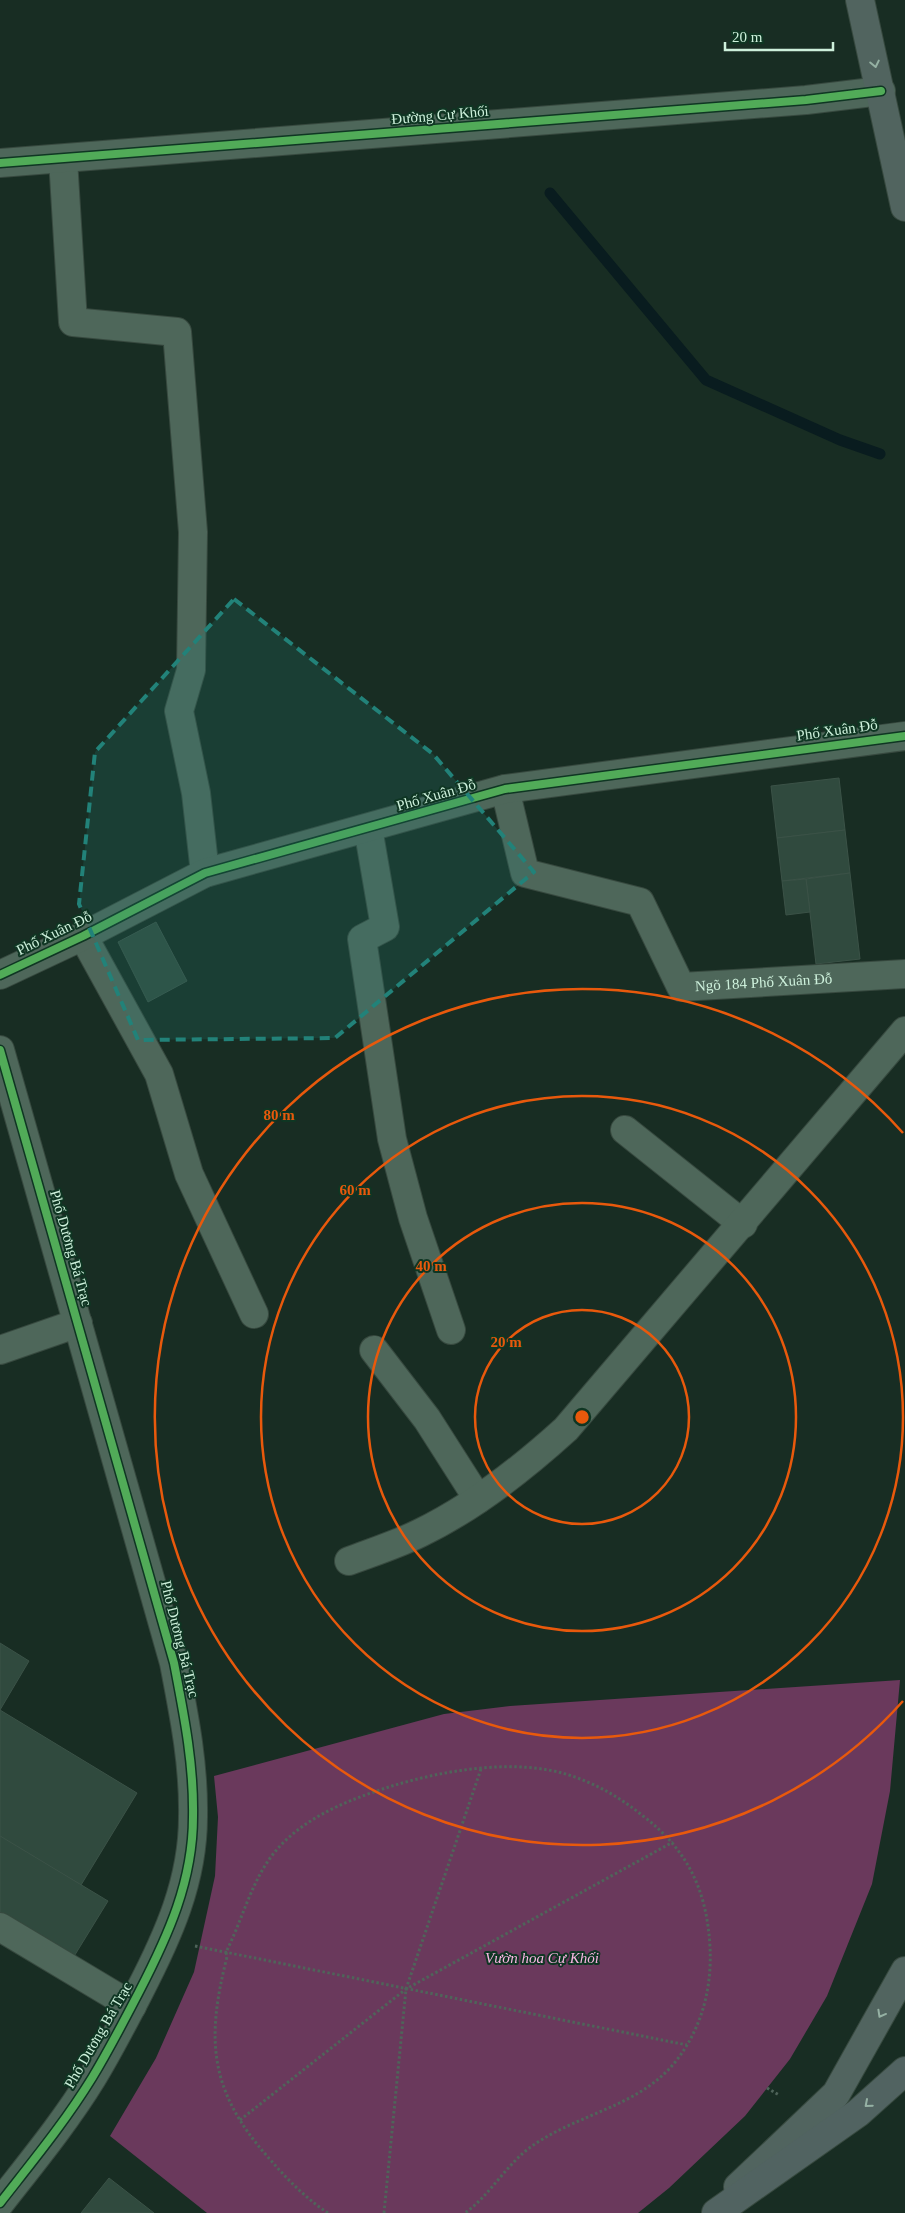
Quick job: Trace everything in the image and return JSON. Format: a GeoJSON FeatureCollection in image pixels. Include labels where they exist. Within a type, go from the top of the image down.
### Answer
{"type":"FeatureCollection","features":[{"type":"Feature","properties":{"kind":"highway"},"geometry":{"type":"LineString","coordinates":[[716,2213],[858,2113],[905,2071]]}},
{"type":"Feature","properties":{"kind":"main road"},"geometry":{"type":"LineString","coordinates":[[860,0],[905,207]]}},
{"type":"Feature","properties":{"kind":"main road"},"geometry":{"type":"LineString","coordinates":[[712,2213],[836,2094],[905,1971]]}},
{"type":"Feature","properties":{"kind":"street","name":"Đường Cự Khối"},"geometry":{"type":"LineString","coordinates":[[0,163],[806,100],[881,91]]}},
{"type":"Feature","properties":{"kind":"street"},"geometry":{"type":"LineString","coordinates":[[63,158],[73,322],[177,332],[193,532],[191,670],[179,711],[196,793],[205,874]]}},
{"type":"Feature","properties":{"kind":"street","name":"Phố Xuân Đỗ"},"geometry":{"type":"LineString","coordinates":[[0,974],[83,936],[205,874],[505,790],[905,736]]}},
{"type":"Feature","properties":{"kind":"street","name":"Ngõ 184 Phố Xuân Đỗ"},"geometry":{"type":"LineString","coordinates":[[505,790],[525,873],[640,902],[681,986],[905,974]]}},
{"type":"Feature","properties":{"kind":"street"},"geometry":{"type":"LineString","coordinates":[[368,828],[385,927],[362,939],[392,1139],[413,1218],[451,1330]]}},
{"type":"Feature","properties":{"kind":"street"},"geometry":{"type":"LineString","coordinates":[[83,936],[159,1074],[189,1174],[254,1314]]}},
{"type":"Feature","properties":{"kind":"street"},"geometry":{"type":"LineString","coordinates":[[349,1561],[420,1533],[478,1499],[524,1467],[566,1430],[743,1224],[905,1031]]}},
{"type":"Feature","properties":{"kind":"street","name":"Phố Dương Bá Trạc"},"geometry":{"type":"LineString","coordinates":[[0,1050],[174,1664],[188,1735],[194,1818],[185,1883],[175,1917],[132,2006],[92,2078],[42,2149],[0,2203]]}},
{"type":"Feature","properties":{"kind":"street"},"geometry":{"type":"LineString","coordinates":[[625,1130],[743,1224]]}},
{"type":"Feature","properties":{"kind":"street"},"geometry":{"type":"LineString","coordinates":[[0,1350],[78,1323]]}},
{"type":"Feature","properties":{"kind":"street"},"geometry":{"type":"LineString","coordinates":[[374,1350],[427,1419],[478,1499]]}},
{"type":"Feature","properties":{"kind":"street"},"geometry":{"type":"LineString","coordinates":[[0,1927],[132,2006]]}},
{"type":"Feature","properties":{"kind":"path"},"geometry":{"type":"LineString","coordinates":[[384,2213],[406,1989],[481,1769]]}},
{"type":"Feature","properties":{"kind":"path"},"geometry":{"type":"LineString","coordinates":[[328,2213],[309,2200],[288,2180],[252,2138],[240,2120],[220,2080],[214,2039],[216,2003],[227,1957],[226,1952],[259,1875],[275,1852],[296,1832],[327,1812],[385,1788],[412,1780],[481,1769],[532,1769],[567,1774],[602,1788],[626,1803],[673,1842],[687,1861],[696,1879],[707,1918],[711,1966],[708,1993],[701,2017],[687,2045],[660,2079],[636,2095],[553,2133],[528,2150],[465,2213]]}},
{"type":"Feature","properties":{"kind":"path"},"geometry":{"type":"LineString","coordinates":[[240,2120],[406,1989],[673,1842]]}},
{"type":"Feature","properties":{"kind":"path"},"geometry":{"type":"LineString","coordinates":[[165,1940],[687,2045]]}},
{"type":"Feature","properties":{"kind":"path"},"geometry":{"type":"LineString","coordinates":[[767,2088],[779,2095]]}},
{"type":"Feature","properties":{"kind":"highlighted area"},"geometry":{"type":"Polygon","coordinates":[[[234,599],[433,754],[534,872],[335,1038],[138,1040],[79,904],[95,752],[234,599]]]}},
{"type":"Feature","properties":{"kind":"green space","name":"Vườn hoa Cự Khối"},"geometry":{"type":"Polygon","coordinates":[[[900,1680],[890,1791],[872,1884],[827,1996],[790,2059],[745,2116],[669,2188],[638,2213],[207,2213],[110,2136],[156,2058],[194,1972],[215,1876],[218,1817],[214,1776],[444,1714],[510,1706],[900,1680]]]}},
{"type":"Feature","properties":{"kind":"building"},"geometry":{"type":"Polygon","coordinates":[[[839,778],[845,830],[777,838],[771,786],[839,778]]]}},
{"type":"Feature","properties":{"kind":"building"},"geometry":{"type":"Polygon","coordinates":[[[845,830],[850,873],[782,881],[777,838],[845,830]]]}},
{"type":"Feature","properties":{"kind":"building"},"geometry":{"type":"Polygon","coordinates":[[[850,873],[860,959],[816,964],[806,879],[850,873]]]}},
{"type":"Feature","properties":{"kind":"building"},"geometry":{"type":"Polygon","coordinates":[[[806,879],[810,912],[786,915],[782,881],[806,879]]]}},
{"type":"Feature","properties":{"kind":"building"},"geometry":{"type":"Polygon","coordinates":[[[156,922],[187,981],[148,1002],[118,942],[156,922]]]}},
{"type":"Feature","properties":{"kind":"building"},"geometry":{"type":"Polygon","coordinates":[[[0,1643],[29,1661],[0,1710],[0,1643]]]}},
{"type":"Feature","properties":{"kind":"building"},"geometry":{"type":"Polygon","coordinates":[[[0,1710],[137,1793],[81,1885],[0,1836],[0,1710]]]}},
{"type":"Feature","properties":{"kind":"building"},"geometry":{"type":"Polygon","coordinates":[[[0,1836],[108,1901],[73,1958],[0,1914],[0,1836]]]}},
{"type":"Feature","properties":{"kind":"building"},"geometry":{"type":"Polygon","coordinates":[[[109,2178],[154,2213],[81,2213],[109,2178]]]}},
{"type":"Feature","properties":{"kind":"waterway"},"geometry":{"type":"LineString","coordinates":[[550,193],[706,380],[840,440],[880,454]]}},
{"type":"Feature","properties":{"kind":"cycle path"},"geometry":{"type":"LineString","coordinates":[[0,163],[806,100],[881,91]]}},
{"type":"Feature","properties":{"kind":"cycle path"},"geometry":{"type":"LineString","coordinates":[[0,975],[83,936],[205,873],[505,789],[905,736]]}},
{"type":"Feature","properties":{"kind":"cycle path"},"geometry":{"type":"LineString","coordinates":[[0,1050],[174,1663],[185,1721],[193,1797],[192,1841],[189,1863],[177,1908],[160,1950],[110,2046],[82,2094],[48,2142],[0,2203]]}}]}
